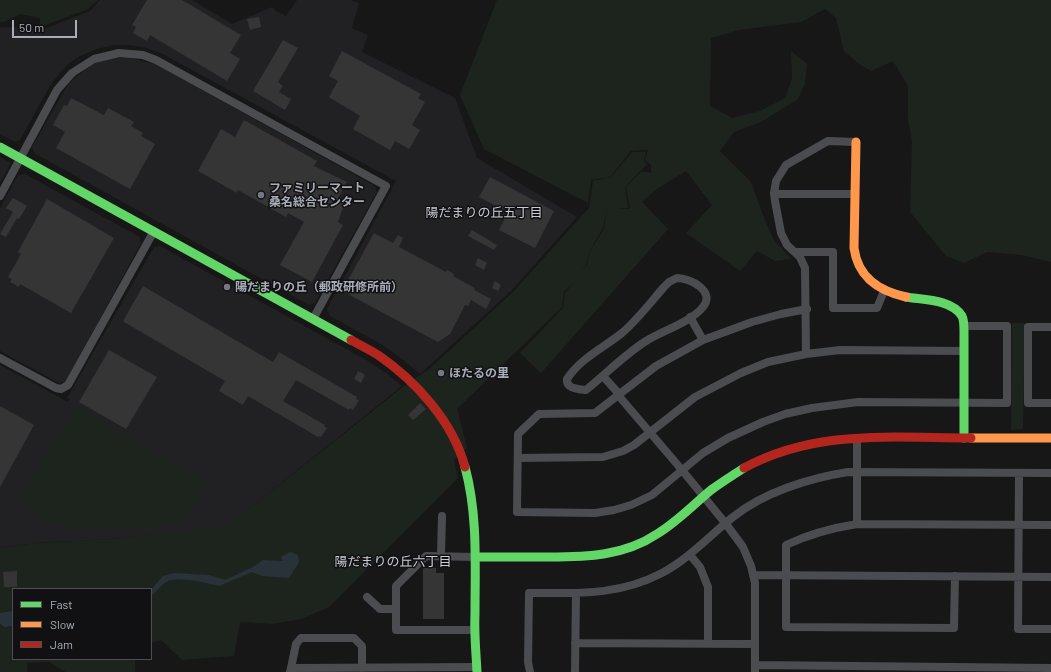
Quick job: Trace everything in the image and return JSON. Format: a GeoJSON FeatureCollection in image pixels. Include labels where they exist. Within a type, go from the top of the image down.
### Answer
{"type":"FeatureCollection","features":[{"type":"Feature","properties":{"kind":"street"},"geometry":{"type":"LineString","coordinates":[[0,196],[58,90],[72,73],[86,63],[119,52],[131,53],[156,60],[386,186],[313,319]]}},
{"type":"Feature","properties":{"kind":"street"},"geometry":{"type":"LineString","coordinates":[[806,354],[806,268],[800,258],[787,245],[781,233],[774,194],[776,180],[786,165],[828,141],[856,142],[854,248],[856,260],[862,272],[871,284],[884,291],[899,297],[946,303],[951,305],[962,316],[964,326],[964,438]]}},
{"type":"Feature","properties":{"kind":"street"},"geometry":{"type":"LineString","coordinates":[[0,147],[378,355],[409,379],[424,394],[443,419],[456,442],[466,471],[472,491],[475,513],[475,649],[477,670],[362,668],[290,670],[296,644],[301,638],[354,638],[362,646],[362,668]]}},
{"type":"Feature","properties":{"kind":"street"},"geometry":{"type":"LineString","coordinates":[[774,194],[855,194]]}},
{"type":"Feature","properties":{"kind":"street"},"geometry":{"type":"LineString","coordinates":[[0,358],[56,388],[62,389],[68,385],[154,231]]}},
{"type":"Feature","properties":{"kind":"street"},"geometry":{"type":"LineString","coordinates":[[795,252],[833,252],[833,308],[877,308],[884,291]]}},
{"type":"Feature","properties":{"kind":"street"},"geometry":{"type":"LineString","coordinates":[[677,278],[686,279],[705,291],[707,298],[704,306],[690,317],[646,341],[586,390],[571,387],[566,382],[570,374],[587,357],[636,321],[664,286],[677,278]]}},
{"type":"Feature","properties":{"kind":"street"},"geometry":{"type":"LineString","coordinates":[[807,309],[752,322],[703,340],[656,366],[595,414],[539,414],[518,434],[517,512],[595,513],[631,505],[652,495],[703,453],[734,435],[763,422],[796,411],[852,403],[1007,403],[1007,326],[964,326]]}},
{"type":"Feature","properties":{"kind":"street"},"geometry":{"type":"LineString","coordinates":[[690,317],[703,340]]}},
{"type":"Feature","properties":{"kind":"street"},"geometry":{"type":"LineString","coordinates":[[1051,327],[1028,327],[1028,403],[1051,403]]}},
{"type":"Feature","properties":{"kind":"street"},"geometry":{"type":"LineString","coordinates":[[518,458],[603,457],[616,454],[629,448],[695,397],[741,372],[768,362],[806,354],[858,350],[964,351]]}},
{"type":"Feature","properties":{"kind":"street"},"geometry":{"type":"LineString","coordinates":[[604,376],[726,524],[743,547],[748,557],[755,590],[755,669],[1042,670],[1051,668]]}},
{"type":"Feature","properties":{"kind":"street"},"geometry":{"type":"LineString","coordinates":[[475,630],[396,630],[396,586],[426,556],[578,557],[619,552],[636,546],[665,530],[703,497],[724,481],[745,469],[778,453],[816,442],[844,438],[1051,438]]}},
{"type":"Feature","properties":{"kind":"street"},"geometry":{"type":"LineString","coordinates":[[857,438],[857,524]]}},
{"type":"Feature","properties":{"kind":"street"},"geometry":{"type":"LineString","coordinates":[[530,672],[528,662],[529,594],[576,594],[601,592],[631,585],[662,573],[690,555],[746,508],[776,493],[801,483],[829,475],[857,472],[1051,473]]}},
{"type":"Feature","properties":{"kind":"street"},"geometry":{"type":"LineString","coordinates":[[1019,473],[1018,629],[1051,629]]}},
{"type":"Feature","properties":{"kind":"street"},"geometry":{"type":"LineString","coordinates":[[441,555],[442,516]]}},
{"type":"Feature","properties":{"kind":"street"},"geometry":{"type":"LineString","coordinates":[[955,576],[954,628],[786,627],[786,545],[815,533],[834,527],[857,524],[1051,525]]}},
{"type":"Feature","properties":{"kind":"street"},"geometry":{"type":"LineString","coordinates":[[690,555],[700,568],[708,587],[708,643]]}},
{"type":"Feature","properties":{"kind":"street"},"geometry":{"type":"LineString","coordinates":[[753,575],[1051,577]]}},
{"type":"Feature","properties":{"kind":"street"},"geometry":{"type":"LineString","coordinates":[[575,672],[576,594]]}},
{"type":"Feature","properties":{"kind":"street"},"geometry":{"type":"LineString","coordinates":[[367,597],[380,608],[396,609]]}},
{"type":"Feature","properties":{"kind":"street"},"geometry":{"type":"LineString","coordinates":[[575,643],[755,644]]}},
{"type":"Feature","properties":{"kind":"shaded area"},"geometry":{"type":"Polygon","coordinates":[[[0,0],[98,0],[88,9],[43,26],[40,24],[40,18],[20,14],[4,22],[0,22],[0,0]]]}},
{"type":"Feature","properties":{"kind":"shaded area"},"geometry":{"type":"Polygon","coordinates":[[[100,0],[192,0],[232,24],[272,7],[276,11],[286,16],[297,0],[351,0],[359,3],[352,28],[368,35],[362,52],[455,98],[477,158],[577,217],[511,291],[420,374],[381,344],[330,316],[327,309],[396,181],[159,52],[143,47],[128,45],[114,45],[97,49],[80,56],[68,64],[50,86],[20,140],[15,142],[0,134],[0,27],[44,29],[90,11],[100,0]]]}},
{"type":"Feature","properties":{"kind":"shaded area"},"geometry":{"type":"Polygon","coordinates":[[[497,0],[1051,0],[1051,262],[1022,255],[987,252],[964,263],[946,256],[910,212],[912,141],[908,118],[908,86],[893,61],[871,71],[859,64],[844,51],[836,18],[825,9],[801,22],[739,30],[711,38],[710,106],[732,118],[760,111],[785,98],[792,79],[791,51],[807,64],[805,83],[798,99],[761,122],[734,132],[720,151],[751,182],[774,240],[791,259],[775,261],[757,251],[740,271],[686,233],[712,205],[686,171],[655,190],[642,202],[668,229],[541,373],[520,353],[563,308],[565,293],[574,282],[564,292],[562,307],[457,409],[467,448],[454,460],[458,478],[329,607],[301,619],[272,624],[240,622],[234,656],[182,660],[161,640],[152,643],[152,588],[12,588],[12,660],[135,660],[135,672],[66,672],[49,662],[27,663],[27,672],[0,672],[0,548],[36,543],[113,539],[224,526],[264,497],[404,386],[428,370],[513,292],[589,208],[593,181],[611,177],[632,152],[646,152],[644,160],[647,164],[625,187],[628,208],[617,209],[630,209],[626,187],[642,171],[651,173],[651,165],[645,160],[648,150],[631,151],[610,177],[591,180],[588,203],[484,149],[460,95],[497,0]],[[607,208],[603,228],[590,250],[586,265],[580,271],[587,265],[590,251],[604,229],[607,208]]]}},
{"type":"Feature","properties":{"kind":"shaded area"},"geometry":{"type":"Polygon","coordinates":[[[115,58],[129,58],[155,64],[375,186],[377,192],[315,303],[309,305],[34,153],[32,147],[69,83],[91,65],[115,58]]]}},
{"type":"Feature","properties":{"kind":"shaded area"},"geometry":{"type":"Polygon","coordinates":[[[0,157],[11,163],[0,183],[0,157]]]}},
{"type":"Feature","properties":{"kind":"shaded area"},"geometry":{"type":"Polygon","coordinates":[[[25,174],[140,237],[141,243],[66,382],[59,383],[0,351],[0,208],[18,175],[25,174]]]}},
{"type":"Feature","properties":{"kind":"shaded area"},"geometry":{"type":"Polygon","coordinates":[[[160,246],[368,361],[402,386],[264,497],[224,527],[113,539],[36,543],[0,548],[0,365],[68,402],[70,399],[67,398],[154,247],[160,246]]]}},
{"type":"Feature","properties":{"kind":"shaded area"},"geometry":{"type":"Polygon","coordinates":[[[1012,323],[1025,323],[1023,429],[1011,430],[1012,323]]]}},
{"type":"Feature","properties":{"kind":"shaded area"},"geometry":{"type":"Polygon","coordinates":[[[81,410],[205,481],[187,518],[164,527],[69,529],[47,520],[32,511],[20,499],[72,412],[81,410]]]}},
{"type":"Feature","properties":{"kind":"shaded area"},"geometry":{"type":"Polygon","coordinates":[[[290,552],[298,555],[299,562],[289,578],[262,576],[252,572],[219,586],[193,580],[179,579],[166,582],[152,595],[152,589],[163,576],[175,573],[209,575],[225,580],[253,567],[263,560],[283,561],[281,557],[290,552]]]}},
{"type":"Feature","properties":{"kind":"shaded area"},"geometry":{"type":"Polygon","coordinates":[[[12,611],[12,626],[4,627],[0,623],[0,613],[12,611]]]}},
{"type":"Feature","properties":{"kind":"building"},"geometry":{"type":"Polygon","coordinates":[[[147,0],[182,0],[241,35],[230,53],[240,59],[227,81],[150,35],[147,41],[133,33],[136,27],[132,25],[147,0]]]}},
{"type":"Feature","properties":{"kind":"building"},"geometry":{"type":"Polygon","coordinates":[[[259,17],[261,27],[250,30],[247,19],[259,17]]]}},
{"type":"Feature","properties":{"kind":"building"},"geometry":{"type":"Polygon","coordinates":[[[283,40],[298,48],[278,82],[283,86],[279,92],[291,99],[285,110],[253,91],[283,40]]]}},
{"type":"Feature","properties":{"kind":"building"},"geometry":{"type":"Polygon","coordinates":[[[342,51],[421,94],[418,98],[425,102],[412,125],[420,130],[409,149],[395,141],[390,150],[353,129],[360,116],[329,97],[338,81],[329,76],[342,51]]]}},
{"type":"Feature","properties":{"kind":"building"},"geometry":{"type":"Polygon","coordinates":[[[71,98],[104,115],[108,108],[134,122],[131,126],[143,133],[141,136],[155,144],[130,189],[56,148],[65,132],[53,125],[64,105],[67,106],[71,98]]]}},
{"type":"Feature","properties":{"kind":"building"},"geometry":{"type":"Polygon","coordinates":[[[244,120],[317,161],[314,166],[347,182],[338,198],[345,202],[338,222],[343,225],[312,282],[280,265],[304,222],[288,213],[286,217],[238,190],[237,193],[198,171],[221,129],[235,137],[244,120]]]}},
{"type":"Feature","properties":{"kind":"building"},"geometry":{"type":"Polygon","coordinates":[[[490,177],[554,211],[535,248],[499,230],[508,212],[479,197],[490,177]]]}},
{"type":"Feature","properties":{"kind":"building"},"geometry":{"type":"Polygon","coordinates":[[[13,198],[27,206],[19,219],[17,218],[6,237],[0,234],[13,212],[6,208],[13,198]]]}},
{"type":"Feature","properties":{"kind":"building"},"geometry":{"type":"Polygon","coordinates":[[[47,199],[114,238],[71,313],[20,284],[19,287],[10,282],[12,279],[8,277],[21,254],[18,252],[47,199]]]}},
{"type":"Feature","properties":{"kind":"building"},"geometry":{"type":"Polygon","coordinates":[[[472,230],[497,245],[494,250],[468,236],[472,230]]]}},
{"type":"Feature","properties":{"kind":"building"},"geometry":{"type":"Polygon","coordinates":[[[374,233],[393,243],[398,235],[403,238],[399,247],[446,272],[447,270],[454,274],[453,276],[475,288],[474,290],[491,299],[486,309],[471,300],[468,306],[465,305],[450,334],[438,342],[342,291],[374,233]]]}},
{"type":"Feature","properties":{"kind":"building"},"geometry":{"type":"Polygon","coordinates":[[[478,258],[487,263],[484,270],[475,265],[478,258]]]}},
{"type":"Feature","properties":{"kind":"building"},"geometry":{"type":"Polygon","coordinates":[[[495,281],[501,285],[498,291],[492,288],[495,281]]]}},
{"type":"Feature","properties":{"kind":"building"},"geometry":{"type":"Polygon","coordinates":[[[143,286],[273,362],[279,352],[357,397],[356,399],[359,400],[353,410],[350,408],[349,410],[296,380],[283,401],[325,425],[324,426],[327,428],[321,437],[318,437],[248,396],[243,405],[219,391],[225,381],[123,321],[143,286]]]}},
{"type":"Feature","properties":{"kind":"building"},"geometry":{"type":"Polygon","coordinates":[[[109,350],[157,377],[126,429],[79,402],[109,350]]]}},
{"type":"Feature","properties":{"kind":"building"},"geometry":{"type":"Polygon","coordinates":[[[358,371],[365,375],[361,383],[354,379],[358,371]]]}},
{"type":"Feature","properties":{"kind":"building"},"geometry":{"type":"Polygon","coordinates":[[[420,403],[426,409],[413,420],[408,415],[420,403]]]}},
{"type":"Feature","properties":{"kind":"building"},"geometry":{"type":"Polygon","coordinates":[[[0,406],[34,425],[0,487],[0,406]]]}},
{"type":"Feature","properties":{"kind":"building"},"geometry":{"type":"Polygon","coordinates":[[[423,568],[436,568],[436,573],[444,573],[444,619],[423,619],[423,568]]]}},
{"type":"Feature","properties":{"kind":"building"},"geometry":{"type":"Polygon","coordinates":[[[17,571],[17,587],[4,587],[3,572],[17,571]]]}},
{"type":"Feature","properties":{"kind":"traffic: fast"},"geometry":{"type":"LineString","coordinates":[[0,147],[351,340]]}},
{"type":"Feature","properties":{"kind":"traffic: fast"},"geometry":{"type":"LineString","coordinates":[[906,297],[944,303],[957,310],[963,318],[964,438]]}},
{"type":"Feature","properties":{"kind":"traffic: fast"},"geometry":{"type":"LineString","coordinates":[[465,467],[474,521],[477,672]]}},
{"type":"Feature","properties":{"kind":"traffic: fast"},"geometry":{"type":"LineString","coordinates":[[476,557],[591,556],[632,547],[664,529],[678,519],[711,490],[744,468]]}},
{"type":"Feature","properties":{"kind":"traffic: slow"},"geometry":{"type":"LineString","coordinates":[[856,142],[854,248],[856,258],[860,267],[871,282],[887,291],[906,297]]}},
{"type":"Feature","properties":{"kind":"traffic: slow"},"geometry":{"type":"LineString","coordinates":[[971,438],[1051,438]]}},
{"type":"Feature","properties":{"kind":"traffic: jam"},"geometry":{"type":"LineString","coordinates":[[351,340],[378,355],[392,365],[419,390],[431,404],[452,434],[465,467]]}},
{"type":"Feature","properties":{"kind":"traffic: jam"},"geometry":{"type":"LineString","coordinates":[[744,468],[771,456],[799,447],[826,441],[883,437],[971,438]]}},
{"type":"Feature","properties":{"kind":"place","name":"ファミリーマート 桑名総合センター"},"geometry":{"type":"Point","coordinates":[261,195]}},
{"type":"Feature","properties":{"kind":"place","name":"陽だまりの丘（郵政研修所前）"},"geometry":{"type":"Point","coordinates":[227,287]}},
{"type":"Feature","properties":{"kind":"place","name":"ほたるの里"},"geometry":{"type":"Point","coordinates":[441,373]}},
{"type":"Feature","properties":{"kind":"district","name":"陽だまりの丘五丁目"},"geometry":{"type":"Point","coordinates":[484,213]}},
{"type":"Feature","properties":{"kind":"district","name":"陽だまりの丘六丁目"},"geometry":{"type":"Point","coordinates":[393,562]}}]}
